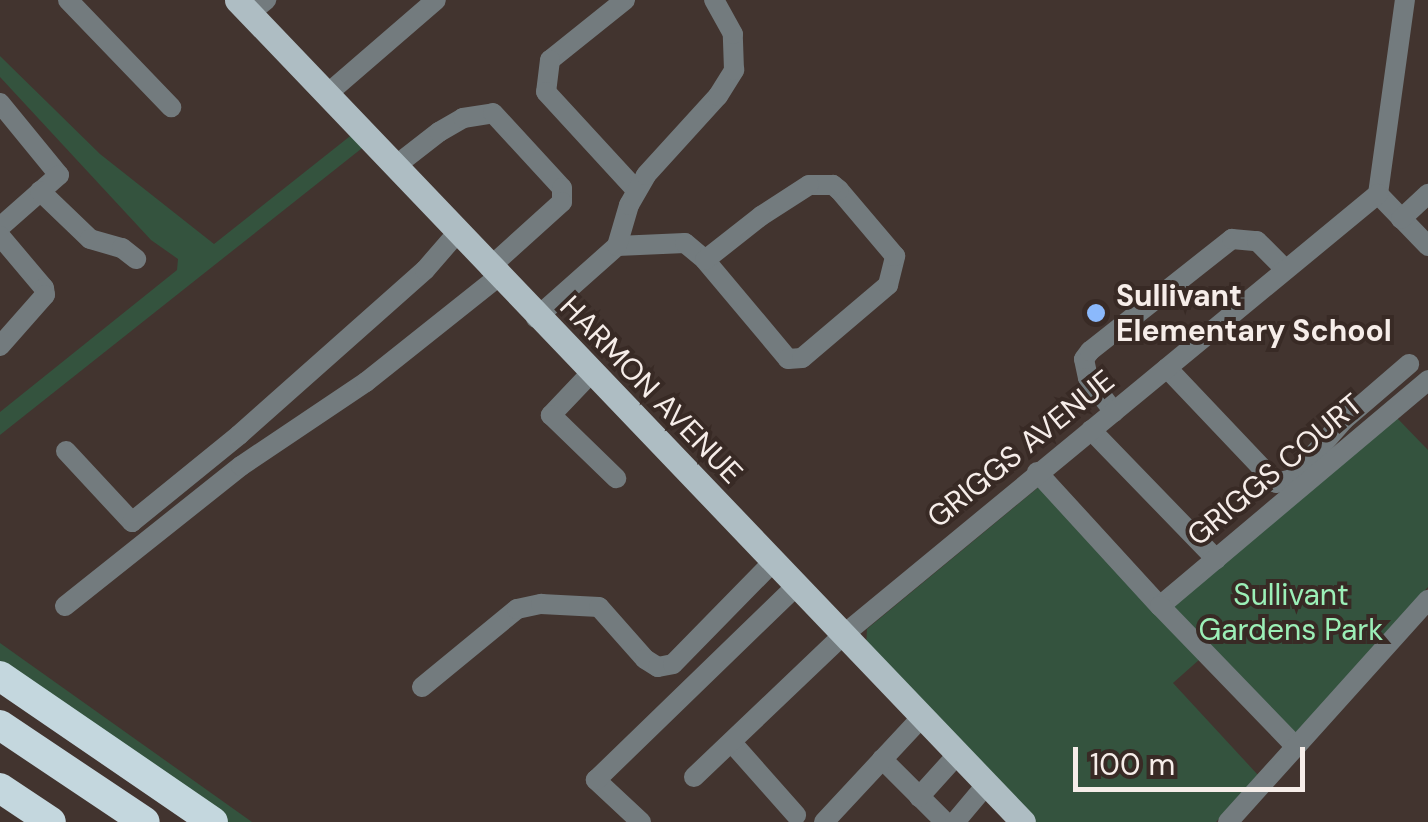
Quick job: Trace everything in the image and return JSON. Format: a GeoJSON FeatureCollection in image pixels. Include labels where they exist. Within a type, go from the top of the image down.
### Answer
{"type":"FeatureCollection","features":[{"type":"Feature","properties":{"kind":"highway"},"geometry":{"type":"LineString","coordinates":[[0,676],[214,822]]}},
{"type":"Feature","properties":{"kind":"highway"},"geometry":{"type":"LineString","coordinates":[[0,726],[145,822]]}},
{"type":"Feature","properties":{"kind":"highway"},"geometry":{"type":"LineString","coordinates":[[0,788],[51,822]]}},
{"type":"Feature","properties":{"kind":"main road","name":"HARMON AVENUE"},"geometry":{"type":"LineString","coordinates":[[251,4],[326,96],[1022,822]]}},
{"type":"Feature","properties":{"kind":"street"},"geometry":{"type":"LineString","coordinates":[[68,0],[170,107]]}},
{"type":"Feature","properties":{"kind":"street"},"geometry":{"type":"LineString","coordinates":[[326,96],[436,0]]}},
{"type":"Feature","properties":{"kind":"street"},"geometry":{"type":"LineString","coordinates":[[625,0],[550,60],[546,92],[636,191]]}},
{"type":"Feature","properties":{"kind":"street"},"geometry":{"type":"LineString","coordinates":[[536,318],[617,246],[636,191],[718,96],[734,70],[733,34],[714,0]]}},
{"type":"Feature","properties":{"kind":"street"},"geometry":{"type":"LineString","coordinates":[[1405,0],[1378,194],[1428,246]]}},
{"type":"Feature","properties":{"kind":"street"},"geometry":{"type":"LineString","coordinates":[[0,103],[59,175],[0,227]]}},
{"type":"Feature","properties":{"kind":"street"},"geometry":{"type":"LineString","coordinates":[[64,606],[241,466],[366,382],[494,272],[562,202],[562,188],[493,113],[481,112],[451,125],[394,167]]}},
{"type":"Feature","properties":{"kind":"street"},"geometry":{"type":"LineString","coordinates":[[617,246],[637,242],[685,244],[705,260],[788,359],[802,358],[888,286],[894,256],[839,190],[833,185],[810,185],[761,216],[705,260]]}},
{"type":"Feature","properties":{"kind":"street"},"geometry":{"type":"LineString","coordinates":[[40,191],[90,239],[122,248],[136,259]]}},
{"type":"Feature","properties":{"kind":"street","name":"GRIGGS AVENUE"},"geometry":{"type":"LineString","coordinates":[[694,777],[733,744],[842,636],[1378,194]]}},
{"type":"Feature","properties":{"kind":"street"},"geometry":{"type":"LineString","coordinates":[[1401,218],[1428,194]]}},
{"type":"Feature","properties":{"kind":"street"},"geometry":{"type":"LineString","coordinates":[[66,451],[132,522],[239,435],[426,270],[457,233]]}},
{"type":"Feature","properties":{"kind":"street"},"geometry":{"type":"LineString","coordinates":[[0,236],[45,295],[0,346]]}},
{"type":"Feature","properties":{"kind":"street"},"geometry":{"type":"LineString","coordinates":[[1114,412],[1088,378],[1084,359],[1090,351],[1232,239],[1257,241],[1284,268]]}},
{"type":"Feature","properties":{"kind":"street"},"geometry":{"type":"LineString","coordinates":[[1167,368],[1276,484],[1292,479],[1344,420],[1408,364]]}},
{"type":"Feature","properties":{"kind":"street"},"geometry":{"type":"LineString","coordinates":[[590,374],[551,415],[616,478]]}},
{"type":"Feature","properties":{"kind":"street","name":"GRIGGS COURT"},"geometry":{"type":"LineString","coordinates":[[1160,606],[1428,380]]}},
{"type":"Feature","properties":{"kind":"street"},"geometry":{"type":"LineString","coordinates":[[1091,430],[1216,559]]}},
{"type":"Feature","properties":{"kind":"street"},"geometry":{"type":"LineString","coordinates":[[1037,472],[1296,747]]}},
{"type":"Feature","properties":{"kind":"street"},"geometry":{"type":"LineString","coordinates":[[422,687],[518,609],[541,604],[599,607],[645,659],[658,666],[673,664],[772,563]]}},
{"type":"Feature","properties":{"kind":"street"},"geometry":{"type":"LineString","coordinates":[[641,822],[596,780],[795,588]]}},
{"type":"Feature","properties":{"kind":"street"},"geometry":{"type":"LineString","coordinates":[[1228,822],[1427,603]]}},
{"type":"Feature","properties":{"kind":"street"},"geometry":{"type":"LineString","coordinates":[[824,822],[922,718]]}},
{"type":"Feature","properties":{"kind":"street"},"geometry":{"type":"LineString","coordinates":[[733,744],[796,814]]}},
{"type":"Feature","properties":{"kind":"street"},"geometry":{"type":"LineString","coordinates":[[920,797],[957,755]]}},
{"type":"Feature","properties":{"kind":"street"},"geometry":{"type":"LineString","coordinates":[[882,759],[945,822]]}},
{"type":"Feature","properties":{"kind":"street"},"geometry":{"type":"LineString","coordinates":[[955,822],[986,785]]}},
{"type":"Feature","properties":{"kind":"green space"},"geometry":{"type":"Polygon","coordinates":[[[0,56],[100,154],[214,244],[354,133],[366,145],[0,435],[0,412],[177,270],[178,259],[151,240],[0,77],[0,56]]]}},
{"type":"Feature","properties":{"kind":"green space","name":"Sullivant Gardens Park"},"geometry":{"type":"Polygon","coordinates":[[[1397,418],[1428,450],[1428,587],[1294,735],[1209,651],[1173,683],[1258,775],[1216,822],[1032,822],[866,648],[867,629],[1040,486],[1166,607],[1397,418]]]}},
{"type":"Feature","properties":{"kind":"green space"},"geometry":{"type":"Polygon","coordinates":[[[0,643],[252,822],[203,822],[0,676],[0,643]]]}},
{"type":"Feature","properties":{"kind":"place","name":"Sullivant Elementary School"},"geometry":{"type":"Point","coordinates":[1096,313]}}]}
